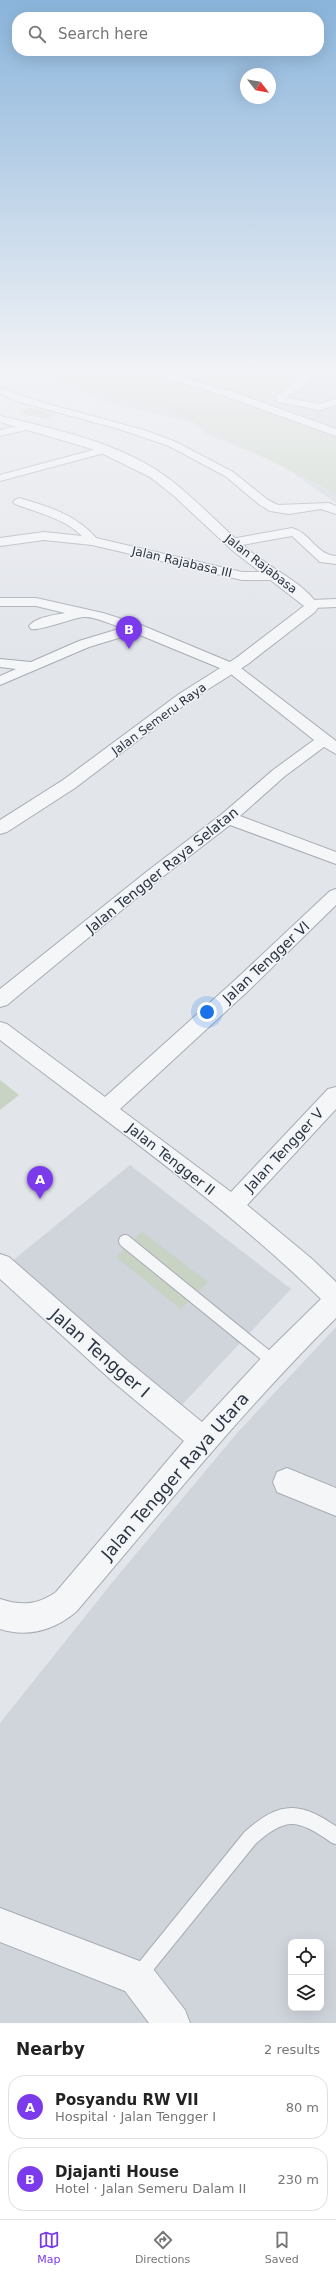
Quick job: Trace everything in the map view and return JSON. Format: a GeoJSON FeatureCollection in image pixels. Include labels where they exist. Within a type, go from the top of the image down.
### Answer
{"type":"FeatureCollection","features":[{"type":"Feature","properties":{"kind":"street"},"geometry":{"type":"LineString","coordinates":[[0,478],[58,462]]}},
{"type":"Feature","properties":{"kind":"street","name":"Jalan Rajabasa"},"geometry":{"type":"LineString","coordinates":[[129,462],[153,474],[210,521],[231,543],[311,604]]}},
{"type":"Feature","properties":{"kind":"street"},"geometry":{"type":"LineString","coordinates":[[206,462],[238,480],[272,507],[281,510],[327,506],[336,510]]}},
{"type":"Feature","properties":{"kind":"street"},"geometry":{"type":"LineString","coordinates":[[19,502],[73,522],[84,530],[92,541]]}},
{"type":"Feature","properties":{"kind":"street"},"geometry":{"type":"LineString","coordinates":[[231,543],[292,532],[296,533],[320,556],[336,560]]}},
{"type":"Feature","properties":{"kind":"street","name":"Jalan Rajabasa III"},"geometry":{"type":"LineString","coordinates":[[0,542],[44,536],[92,541],[242,576],[274,576]]}},
{"type":"Feature","properties":{"kind":"street"},"geometry":{"type":"LineString","coordinates":[[0,602],[36,602],[89,613],[136,628],[232,668],[330,744]]}},
{"type":"Feature","properties":{"kind":"street"},"geometry":{"type":"LineString","coordinates":[[311,604],[336,603]]}},
{"type":"Feature","properties":{"kind":"street","name":"Jalan Semeru Raya"},"geometry":{"type":"LineString","coordinates":[[0,828],[69,784],[185,697],[232,668],[310,609],[311,604]]}},
{"type":"Feature","properties":{"kind":"street"},"geometry":{"type":"LineString","coordinates":[[36,626],[72,615],[89,613]]}},
{"type":"Feature","properties":{"kind":"street"},"geometry":{"type":"LineString","coordinates":[[0,681],[30,666],[84,644],[136,628]]}},
{"type":"Feature","properties":{"kind":"street"},"geometry":{"type":"LineString","coordinates":[[0,663],[30,666]]}},
{"type":"Feature","properties":{"kind":"street","name":"Jalan Tengger Raya Selatan"},"geometry":{"type":"LineString","coordinates":[[0,1000],[151,877],[228,818],[279,773],[330,744]]}},
{"type":"Feature","properties":{"kind":"street"},"geometry":{"type":"LineString","coordinates":[[228,818],[336,858]]}},
{"type":"Feature","properties":{"kind":"street","name":"Jalan Tengger VI"},"geometry":{"type":"LineString","coordinates":[[106,1109],[247,981],[336,895]]}},
{"type":"Feature","properties":{"kind":"street","name":"Jalan Tengger II"},"geometry":{"type":"LineString","coordinates":[[0,1029],[232,1206],[303,1266],[336,1299]]}},
{"type":"Feature","properties":{"kind":"street","name":"Jalan Tengger V"},"geometry":{"type":"LineString","coordinates":[[232,1206],[336,1095]]}},
{"type":"Feature","properties":{"kind":"street","name":"Jalan Tengger I"},"geometry":{"type":"LineString","coordinates":[[0,1264],[120,1371],[203,1440]]}},
{"type":"Feature","properties":{"kind":"street","name":"Jalan Tengger Raya Utara"},"geometry":{"type":"LineString","coordinates":[[0,1614],[15,1619],[40,1618],[54,1612],[66,1602],[203,1440],[274,1362],[336,1299]]}},
{"type":"Feature","properties":{"kind":"street"},"geometry":{"type":"LineString","coordinates":[[287,1482],[336,1502]]}},
{"type":"Feature","properties":{"kind":"street"},"geometry":{"type":"LineString","coordinates":[[0,1925],[137,1978],[172,2023]]}},
{"type":"Feature","properties":{"kind":"lane"},"geometry":{"type":"LineString","coordinates":[[125,1241],[274,1362]]}},
{"type":"Feature","properties":{"kind":"lane"},"geometry":{"type":"LineString","coordinates":[[137,1978],[250,1838],[263,1825],[279,1816],[290,1814],[306,1818],[336,1836]]}},
{"type":"Feature","properties":{"kind":"shaded area"},"geometry":{"type":"Polygon","coordinates":[[[277,462],[336,462],[336,503],[277,462]]]}},
{"type":"Feature","properties":{"kind":"shaded area"},"geometry":{"type":"Polygon","coordinates":[[[130,1165],[291,1289],[178,1409],[6,1266],[130,1165]]]}},
{"type":"Feature","properties":{"kind":"shaded area"},"geometry":{"type":"Polygon","coordinates":[[[336,1327],[336,2023],[0,2023],[0,1723],[115,1579],[238,1432],[336,1327]]]}},
{"type":"Feature","properties":{"kind":"green space"},"geometry":{"type":"Polygon","coordinates":[[[274,462],[336,462],[336,493],[274,462]]]}},
{"type":"Feature","properties":{"kind":"green space"},"geometry":{"type":"Polygon","coordinates":[[[0,1080],[19,1095],[0,1110],[0,1080]]]}},
{"type":"Feature","properties":{"kind":"green space"},"geometry":{"type":"Polygon","coordinates":[[[142,1232],[208,1282],[181,1309],[116,1257],[142,1232]]]}},
{"type":"Feature","properties":{"kind":"place","name":"Djajanti House"},"geometry":{"type":"Point","coordinates":[129,649]}},
{"type":"Feature","properties":{"kind":"place","name":"Posyandu RW VII"},"geometry":{"type":"Point","coordinates":[40,1199]}}]}
